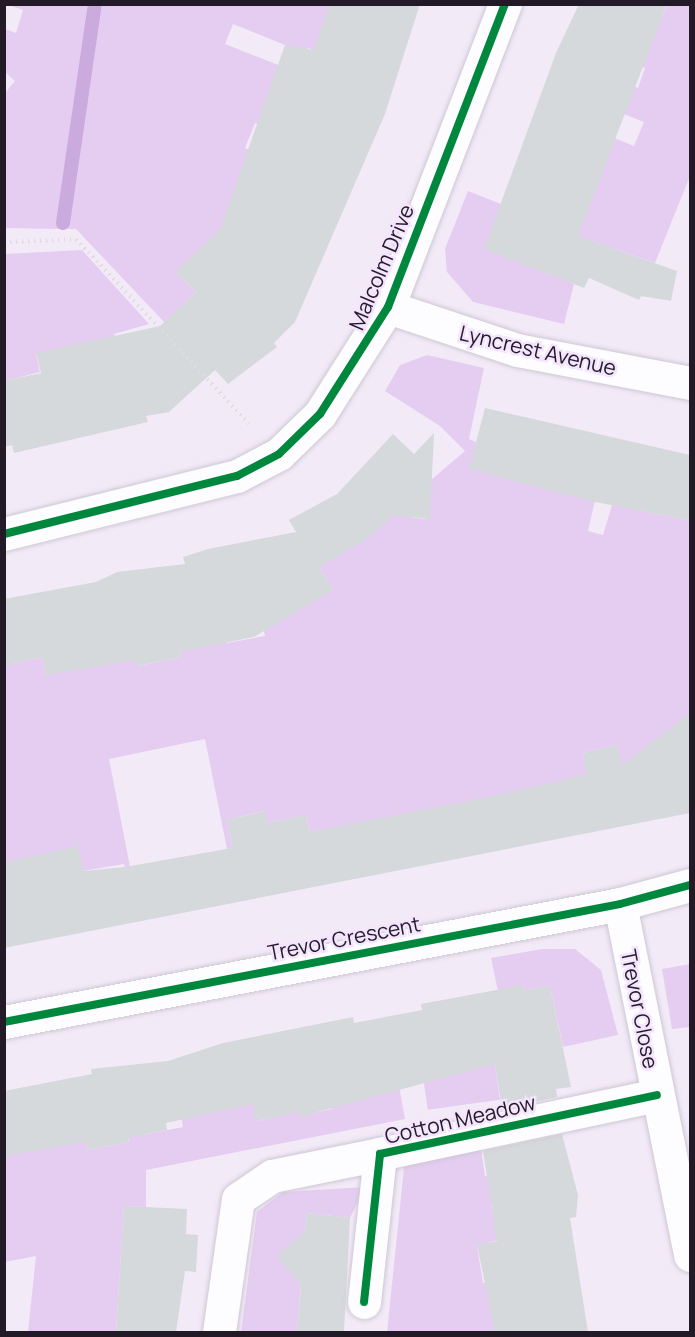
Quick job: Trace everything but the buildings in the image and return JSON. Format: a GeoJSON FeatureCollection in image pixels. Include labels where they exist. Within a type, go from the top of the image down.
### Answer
{"type":"FeatureCollection","features":[{"type":"Feature","properties":{"kind":"street","name":"Malcolm Drive"},"geometry":{"type":"LineString","coordinates":[[4,534],[194,489],[279,454],[320,414],[388,308],[505,4]]}},
{"type":"Feature","properties":{"kind":"street","name":"Lyncrest Avenue"},"geometry":{"type":"LineString","coordinates":[[388,308],[517,350],[690,383]]}},
{"type":"Feature","properties":{"kind":"street","name":"Trevor Crescent"},"geometry":{"type":"LineString","coordinates":[[4,1022],[620,904],[690,885]]}},
{"type":"Feature","properties":{"kind":"street","name":"Trevor Close"},"geometry":{"type":"LineString","coordinates":[[620,904],[690,1255]]}},
{"type":"Feature","properties":{"kind":"street","name":"Cotton Meadow"},"geometry":{"type":"LineString","coordinates":[[219,1332],[238,1199],[272,1176],[657,1095]]}},
{"type":"Feature","properties":{"kind":"street","name":"Cotton Meadow"},"geometry":{"type":"LineString","coordinates":[[364,1302],[380,1154]]}},
{"type":"Feature","properties":{"kind":"path"},"geometry":{"type":"LineString","coordinates":[[4,242],[76,239],[279,454]]}},
{"type":"Feature","properties":{"kind":"shaded area"},"geometry":{"type":"Polygon","coordinates":[[[8,5],[88,5],[59,229],[5,228],[5,93],[15,81],[5,72],[5,29],[16,33],[23,10],[8,5]]]}},
{"type":"Feature","properties":{"kind":"shaded area"},"geometry":{"type":"Polygon","coordinates":[[[102,5],[329,5],[337,59],[308,48],[285,135],[255,123],[245,148],[304,172],[175,272],[196,292],[173,314],[202,362],[76,229],[68,229],[102,5]],[[233,24],[225,44],[281,66],[290,47],[233,24]]]}},
{"type":"Feature","properties":{"kind":"shaded area"},"geometry":{"type":"Polygon","coordinates":[[[667,5],[690,5],[690,176],[655,263],[500,209],[485,249],[574,284],[564,324],[473,302],[447,272],[445,249],[468,191],[560,227],[584,126],[634,146],[644,122],[616,111],[625,83],[638,88],[645,68],[617,57],[662,17],[667,5]]]}},
{"type":"Feature","properties":{"kind":"shaded area"},"geometry":{"type":"Polygon","coordinates":[[[82,250],[149,324],[114,334],[119,352],[36,354],[40,372],[5,381],[4,254],[82,250]]]}},
{"type":"Feature","properties":{"kind":"shaded area"},"geometry":{"type":"Polygon","coordinates":[[[427,355],[484,368],[469,439],[476,442],[470,469],[595,500],[588,531],[603,535],[612,505],[690,520],[690,713],[622,768],[617,745],[583,753],[588,783],[310,832],[306,815],[267,823],[263,811],[227,820],[232,848],[227,849],[205,739],[109,759],[134,887],[129,888],[124,864],[83,871],[5,864],[4,666],[42,657],[46,675],[134,654],[138,666],[180,657],[177,643],[221,617],[227,643],[265,636],[248,562],[267,557],[300,609],[333,590],[319,567],[402,507],[410,517],[426,519],[430,513],[418,491],[465,451],[440,426],[385,391],[400,365],[427,355]]]}},
{"type":"Feature","properties":{"kind":"shaded area"},"geometry":{"type":"Polygon","coordinates":[[[542,949],[575,949],[601,970],[618,1035],[563,1047],[550,986],[525,990],[524,985],[503,1015],[491,958],[542,949]]]}},
{"type":"Feature","properties":{"kind":"shaded area"},"geometry":{"type":"Polygon","coordinates":[[[690,964],[690,1027],[672,1029],[662,969],[690,964]]]}},
{"type":"Feature","properties":{"kind":"shaded area"},"geometry":{"type":"Polygon","coordinates":[[[172,1061],[253,1104],[257,1121],[278,1116],[275,1100],[294,1093],[299,1116],[332,1109],[329,1089],[395,1063],[405,1119],[146,1170],[146,1207],[124,1206],[116,1332],[28,1332],[36,1256],[5,1262],[5,1155],[79,1111],[88,1150],[129,1142],[127,1127],[143,1135],[183,1127],[172,1061]]]}},
{"type":"Feature","properties":{"kind":"shaded area"},"geometry":{"type":"Polygon","coordinates":[[[495,1064],[500,1100],[428,1110],[423,1074],[495,1064]]]}},
{"type":"Feature","properties":{"kind":"shaded area"},"geometry":{"type":"Polygon","coordinates":[[[507,1140],[507,1145],[481,1149],[485,1176],[510,1173],[515,1197],[491,1204],[498,1240],[477,1246],[483,1283],[505,1278],[490,1300],[495,1332],[387,1332],[405,1158],[507,1140]]]}},
{"type":"Feature","properties":{"kind":"shaded area"},"geometry":{"type":"Polygon","coordinates":[[[365,1187],[350,1218],[307,1213],[303,1246],[283,1250],[282,1262],[302,1271],[297,1332],[241,1332],[257,1212],[283,1192],[365,1187]]]}},
{"type":"Feature","properties":{"kind":"waterway"},"geometry":{"type":"LineString","coordinates":[[63,223],[95,4]]}},
{"type":"Feature","properties":{"kind":"cycle path"},"geometry":{"type":"LineString","coordinates":[[4,534],[237,476],[279,454],[320,414],[388,307],[505,4]]}},
{"type":"Feature","properties":{"kind":"cycle path"},"geometry":{"type":"LineString","coordinates":[[4,1022],[620,904],[690,885]]}},
{"type":"Feature","properties":{"kind":"cycle path"},"geometry":{"type":"LineString","coordinates":[[364,1302],[380,1154],[657,1095]]}}]}
